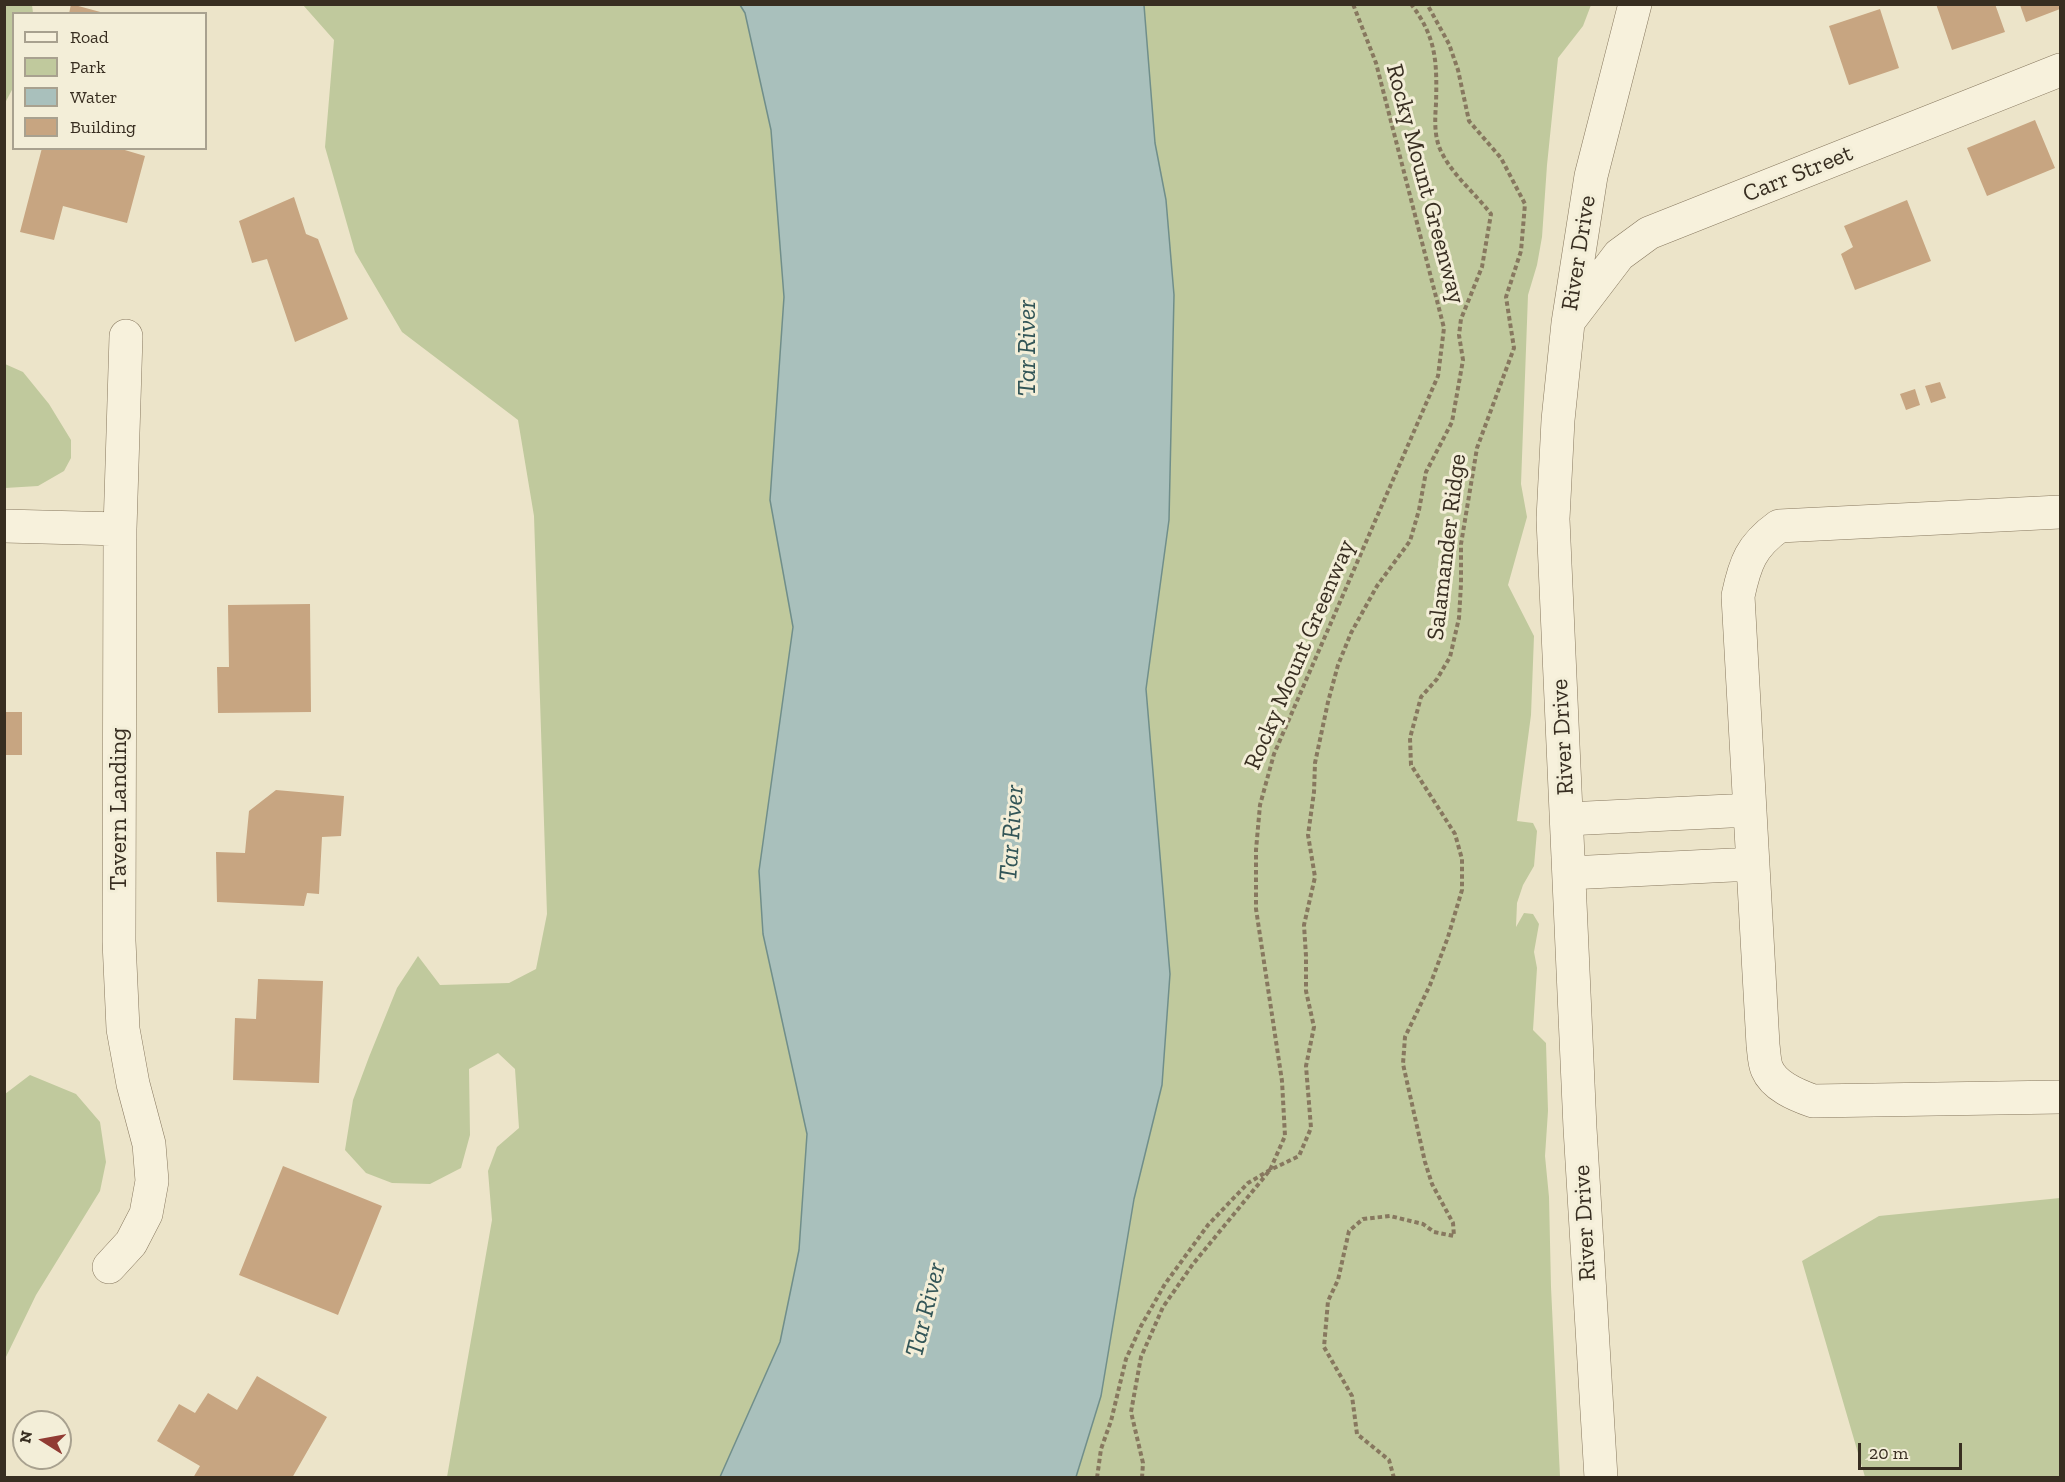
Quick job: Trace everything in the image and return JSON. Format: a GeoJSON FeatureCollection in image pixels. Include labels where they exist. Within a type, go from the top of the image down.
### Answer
{"type":"FeatureCollection","features":[{"type":"Feature","properties":{"kind":"street","name":"River Drive"},"geometry":{"type":"LineString","coordinates":[[1601,1478],[1580,1139],[1553,519],[1558,420],[1568,323],[1591,176],[1635,4]]}},
{"type":"Feature","properties":{"kind":"street","name":"Carr Street"},"geometry":{"type":"LineString","coordinates":[[1568,323],[1619,255],[1649,233],[2061,70]]}},
{"type":"Feature","properties":{"kind":"street","name":"Tavern Landing"},"geometry":{"type":"LineString","coordinates":[[109,1267],[131,1243],[146,1214],[152,1181],[149,1144],[133,1084],[123,1029],[119,941],[120,529],[126,336]]}},
{"type":"Feature","properties":{"kind":"street"},"geometry":{"type":"LineString","coordinates":[[2061,512],[1779,526],[1767,534],[1755,547],[1744,568],[1738,596],[1763,1045],[1767,1069],[1778,1083],[1794,1095],[1813,1101],[2061,1096]]}},
{"type":"Feature","properties":{"kind":"street"},"geometry":{"type":"LineString","coordinates":[[4,526],[120,529]]}},
{"type":"Feature","properties":{"kind":"street"},"geometry":{"type":"LineString","coordinates":[[1567,819],[1750,810]]}},
{"type":"Feature","properties":{"kind":"street"},"geometry":{"type":"LineString","coordinates":[[1569,873],[1753,864]]}},
{"type":"Feature","properties":{"kind":"path","name":"Rocky Mount Greenway"},"geometry":{"type":"LineString","coordinates":[[1142,1478],[1143,1463],[1131,1412],[1141,1357],[1163,1307],[1193,1264],[1270,1170],[1285,1136],[1282,1081],[1256,909],[1256,850],[1260,805],[1274,754],[1438,376],[1444,328],[1376,63],[1353,4]]}},
{"type":"Feature","properties":{"kind":"path","name":"Salamander Ridge"},"geometry":{"type":"LineString","coordinates":[[1096,1478],[1101,1449],[1111,1421],[1126,1359],[1141,1326],[1165,1284],[1208,1225],[1248,1183],[1299,1156],[1311,1128],[1306,1066],[1314,1027],[1306,991],[1304,926],[1316,877],[1308,835],[1314,792],[1315,763],[1338,664],[1351,633],[1377,586],[1410,541],[1426,472],[1452,422],[1463,360],[1461,320],[1482,267],[1491,214],[1454,170],[1440,149],[1435,124],[1437,82],[1435,49],[1423,20],[1411,4]]}},
{"type":"Feature","properties":{"kind":"path","name":"Salamander Ridge"},"geometry":{"type":"LineString","coordinates":[[1394,1478],[1389,1460],[1357,1434],[1352,1396],[1324,1347],[1328,1301],[1338,1280],[1349,1231],[1363,1220],[1390,1216],[1423,1224],[1434,1232],[1454,1236],[1453,1223],[1432,1184],[1425,1162],[1403,1064],[1404,1037],[1430,985],[1462,890],[1462,859],[1455,834],[1411,765],[1410,738],[1421,697],[1437,679],[1450,657],[1457,628],[1461,584],[1461,544],[1477,447],[1514,348],[1506,297],[1521,251],[1525,204],[1502,158],[1469,121],[1458,70],[1449,44],[1427,4]]}},
{"type":"Feature","properties":{"kind":"green space"},"geometry":{"type":"Polygon","coordinates":[[[5,4],[32,5],[33,12],[12,12],[12,90],[5,103],[5,4]]]}},
{"type":"Feature","properties":{"kind":"green space"},"geometry":{"type":"Polygon","coordinates":[[[740,4],[745,13],[771,130],[784,297],[770,500],[793,627],[759,871],[763,934],[807,1134],[799,1250],[780,1342],[720,1477],[447,1477],[492,1220],[488,1171],[497,1147],[519,1128],[515,1069],[498,1053],[469,1069],[470,1135],[461,1168],[430,1184],[392,1183],[366,1173],[345,1150],[353,1100],[369,1057],[397,988],[418,956],[440,985],[509,983],[536,969],[547,914],[534,516],[518,420],[402,332],[355,252],[325,147],[334,40],[303,5],[740,4]]]}},
{"type":"Feature","properties":{"kind":"green space"},"geometry":{"type":"Polygon","coordinates":[[[1144,5],[1591,5],[1583,26],[1558,58],[1542,237],[1528,295],[1521,484],[1527,517],[1508,585],[1534,636],[1531,715],[1517,821],[1533,823],[1537,831],[1534,866],[1523,885],[1517,903],[1516,927],[1524,913],[1533,914],[1539,924],[1534,952],[1537,968],[1533,1030],[1546,1043],[1548,1111],[1545,1156],[1549,1197],[1560,1477],[1076,1478],[1101,1396],[1134,1199],[1162,1085],[1170,974],[1146,689],[1169,520],[1174,295],[1166,200],[1155,143],[1144,5]]]}},
{"type":"Feature","properties":{"kind":"green space"},"geometry":{"type":"Polygon","coordinates":[[[5,364],[23,372],[49,404],[71,440],[71,458],[64,471],[38,486],[5,488],[5,364]]]}},
{"type":"Feature","properties":{"kind":"green space"},"geometry":{"type":"Polygon","coordinates":[[[30,1075],[76,1094],[100,1122],[106,1162],[100,1191],[36,1295],[5,1359],[5,1094],[30,1075]]]}},
{"type":"Feature","properties":{"kind":"green space"},"geometry":{"type":"Polygon","coordinates":[[[2060,1198],[2060,1477],[1865,1477],[1802,1261],[1879,1216],[2060,1198]]]}},
{"type":"Feature","properties":{"kind":"water","name":"Tar River"},"geometry":{"type":"Polygon","coordinates":[[[740,5],[1144,5],[1155,143],[1166,200],[1174,295],[1169,520],[1146,689],[1170,974],[1162,1085],[1134,1199],[1101,1396],[1076,1477],[720,1477],[780,1342],[799,1250],[807,1134],[763,934],[759,871],[793,627],[770,500],[784,297],[771,130],[745,13],[740,5]]]}},
{"type":"Feature","properties":{"kind":"building"},"geometry":{"type":"Polygon","coordinates":[[[71,4],[100,12],[69,12],[71,4]]]}},
{"type":"Feature","properties":{"kind":"building"},"geometry":{"type":"Polygon","coordinates":[[[1936,4],[1995,4],[2005,32],[1952,50],[1936,4]]]}},
{"type":"Feature","properties":{"kind":"building"},"geometry":{"type":"Polygon","coordinates":[[[2020,5],[2060,5],[2060,9],[2026,22],[2020,5]]]}},
{"type":"Feature","properties":{"kind":"building"},"geometry":{"type":"Polygon","coordinates":[[[1880,9],[1899,68],[1849,85],[1829,26],[1880,9]]]}},
{"type":"Feature","properties":{"kind":"building"},"geometry":{"type":"Polygon","coordinates":[[[2035,120],[2055,168],[1987,196],[1967,148],[2035,120]]]}},
{"type":"Feature","properties":{"kind":"building"},"geometry":{"type":"Polygon","coordinates":[[[41,150],[125,150],[145,156],[127,223],[63,206],[54,240],[20,232],[41,150]]]}},
{"type":"Feature","properties":{"kind":"building"},"geometry":{"type":"Polygon","coordinates":[[[294,197],[306,234],[318,239],[348,319],[295,342],[267,259],[252,263],[239,221],[294,197]]]}},
{"type":"Feature","properties":{"kind":"building"},"geometry":{"type":"Polygon","coordinates":[[[1907,200],[1931,261],[1855,290],[1841,254],[1853,247],[1844,226],[1907,200]]]}},
{"type":"Feature","properties":{"kind":"building"},"geometry":{"type":"Polygon","coordinates":[[[1940,382],[1946,398],[1931,403],[1925,386],[1940,382]]]}},
{"type":"Feature","properties":{"kind":"building"},"geometry":{"type":"Polygon","coordinates":[[[1915,389],[1920,405],[1906,410],[1900,394],[1915,389]]]}},
{"type":"Feature","properties":{"kind":"building"},"geometry":{"type":"Polygon","coordinates":[[[310,604],[311,712],[218,713],[217,667],[229,667],[228,605],[310,604]]]}},
{"type":"Feature","properties":{"kind":"building"},"geometry":{"type":"Polygon","coordinates":[[[5,712],[22,712],[22,755],[5,755],[5,712]]]}},
{"type":"Feature","properties":{"kind":"building"},"geometry":{"type":"Polygon","coordinates":[[[276,790],[344,796],[341,836],[322,837],[319,894],[307,893],[304,906],[217,902],[216,852],[245,853],[249,811],[276,790]]]}},
{"type":"Feature","properties":{"kind":"building"},"geometry":{"type":"Polygon","coordinates":[[[258,979],[323,981],[319,1083],[233,1080],[235,1018],[256,1019],[258,979]]]}},
{"type":"Feature","properties":{"kind":"building"},"geometry":{"type":"Polygon","coordinates":[[[283,1166],[382,1206],[338,1315],[239,1275],[283,1166]]]}},
{"type":"Feature","properties":{"kind":"building"},"geometry":{"type":"Polygon","coordinates":[[[257,1376],[327,1417],[292,1478],[193,1478],[200,1466],[157,1441],[179,1404],[195,1413],[208,1393],[237,1410],[257,1376]]]}}]}
